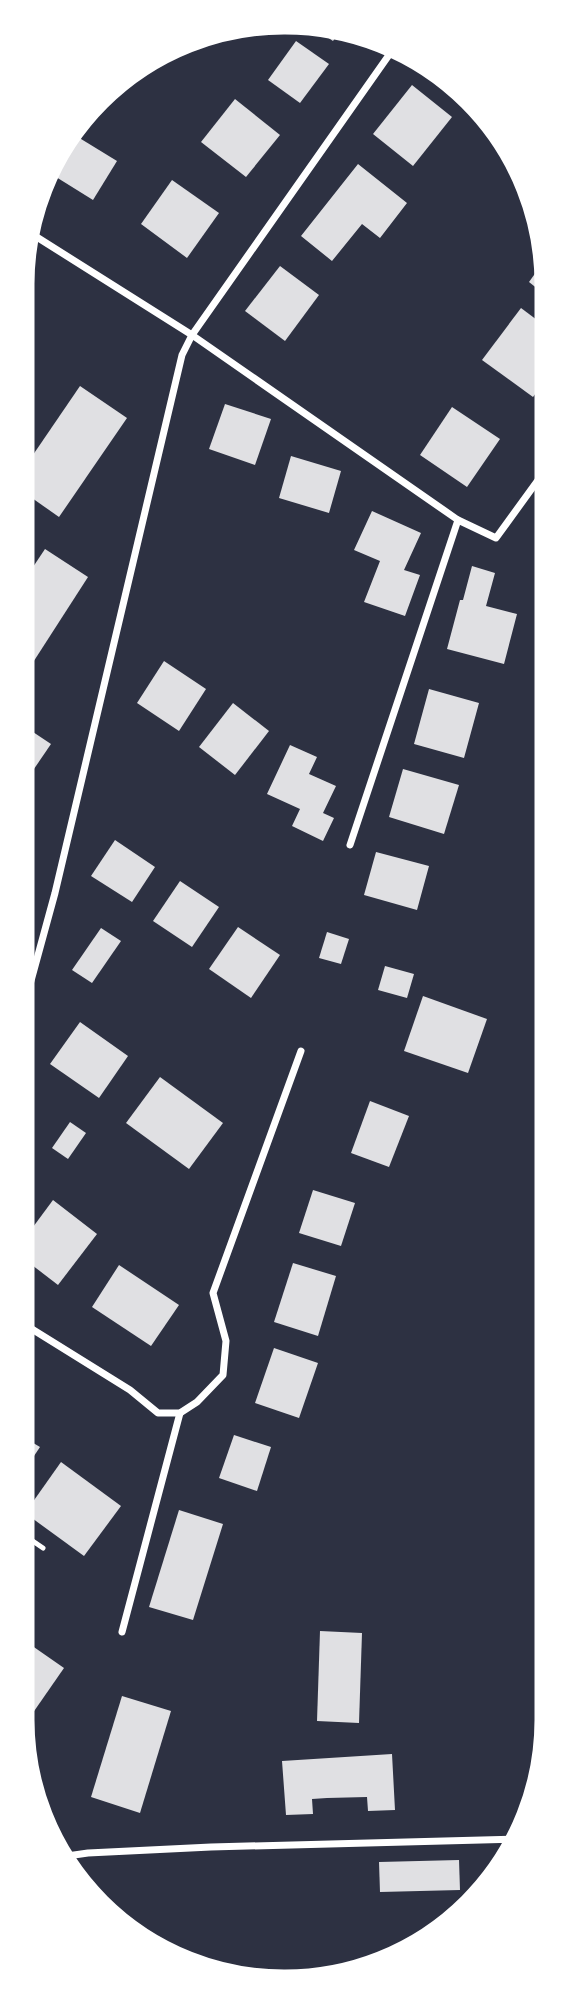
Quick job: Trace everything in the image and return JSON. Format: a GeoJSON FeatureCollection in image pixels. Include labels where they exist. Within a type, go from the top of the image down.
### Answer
{"type":"FeatureCollection","features":[{"type":"Feature","properties":{"kind":"street"},"geometry":{"type":"LineString","coordinates":[[30,984],[55,892],[182,355],[192,335],[390,53]]}},
{"type":"Feature","properties":{"kind":"street"},"geometry":{"type":"LineString","coordinates":[[35,236],[192,335],[458,520],[496,538],[539,480]]}},
{"type":"Feature","properties":{"kind":"street"},"geometry":{"type":"LineString","coordinates":[[350,845],[458,520]]}},
{"type":"Feature","properties":{"kind":"street"},"geometry":{"type":"LineString","coordinates":[[30,1328],[130,1390],[158,1413],[180,1413],[197,1402],[223,1375],[226,1341],[213,1293],[301,1051]]}},
{"type":"Feature","properties":{"kind":"street"},"geometry":{"type":"LineString","coordinates":[[122,1632],[180,1413]]}},
{"type":"Feature","properties":{"kind":"street"},"geometry":{"type":"LineString","coordinates":[[70,1856],[211,1847],[509,1839]]}},
{"type":"Feature","properties":{"kind":"lane"},"geometry":{"type":"LineString","coordinates":[[30,1539],[43,1548]]}},
{"type":"Feature","properties":{"kind":"building"},"geometry":{"type":"Polygon","coordinates":[[[320,32],[337,36],[333,41],[320,32]]]}},
{"type":"Feature","properties":{"kind":"building"},"geometry":{"type":"Polygon","coordinates":[[[296,41],[329,64],[300,103],[268,80],[296,41]]]}},
{"type":"Feature","properties":{"kind":"building"},"geometry":{"type":"Polygon","coordinates":[[[412,85],[452,117],[413,166],[373,134],[412,85]]]}},
{"type":"Feature","properties":{"kind":"building"},"geometry":{"type":"Polygon","coordinates":[[[235,99],[280,135],[246,177],[201,142],[235,99]]]}},
{"type":"Feature","properties":{"kind":"building"},"geometry":{"type":"Polygon","coordinates":[[[77,137],[117,161],[93,200],[54,176],[77,137]]]}},
{"type":"Feature","properties":{"kind":"building"},"geometry":{"type":"Polygon","coordinates":[[[358,164],[407,203],[380,238],[362,224],[332,261],[301,236],[358,164]]]}},
{"type":"Feature","properties":{"kind":"building"},"geometry":{"type":"Polygon","coordinates":[[[172,180],[219,213],[187,258],[141,224],[172,180]]]}},
{"type":"Feature","properties":{"kind":"building"},"geometry":{"type":"Polygon","coordinates":[[[280,266],[319,295],[285,341],[245,311],[280,266]]]}},
{"type":"Feature","properties":{"kind":"building"},"geometry":{"type":"Polygon","coordinates":[[[539,268],[539,290],[529,282],[539,268]]]}},
{"type":"Feature","properties":{"kind":"building"},"geometry":{"type":"Polygon","coordinates":[[[521,308],[539,322],[539,389],[533,397],[482,360],[521,308]]]}},
{"type":"Feature","properties":{"kind":"building"},"geometry":{"type":"Polygon","coordinates":[[[80,386],[127,418],[59,517],[30,497],[30,459],[80,386]]]}},
{"type":"Feature","properties":{"kind":"building"},"geometry":{"type":"Polygon","coordinates":[[[225,404],[271,419],[255,465],[209,449],[225,404]]]}},
{"type":"Feature","properties":{"kind":"building"},"geometry":{"type":"Polygon","coordinates":[[[452,407],[500,439],[467,487],[420,455],[452,407]]]}},
{"type":"Feature","properties":{"kind":"building"},"geometry":{"type":"Polygon","coordinates":[[[291,456],[341,471],[329,513],[279,498],[291,456]]]}},
{"type":"Feature","properties":{"kind":"building"},"geometry":{"type":"Polygon","coordinates":[[[372,511],[421,533],[404,570],[420,575],[405,616],[364,602],[380,561],[354,550],[372,511]]]}},
{"type":"Feature","properties":{"kind":"building"},"geometry":{"type":"Polygon","coordinates":[[[45,549],[88,577],[30,667],[30,572],[45,549]]]}},
{"type":"Feature","properties":{"kind":"building"},"geometry":{"type":"Polygon","coordinates":[[[472,566],[495,573],[486,606],[517,614],[504,664],[447,649],[472,566]]]}},
{"type":"Feature","properties":{"kind":"building"},"geometry":{"type":"Polygon","coordinates":[[[164,661],[206,689],[179,731],[137,703],[164,661]]]}},
{"type":"Feature","properties":{"kind":"building"},"geometry":{"type":"Polygon","coordinates":[[[429,689],[479,703],[464,758],[414,744],[429,689]]]}},
{"type":"Feature","properties":{"kind":"building"},"geometry":{"type":"Polygon","coordinates":[[[233,703],[269,731],[235,775],[199,747],[233,703]]]}},
{"type":"Feature","properties":{"kind":"building"},"geometry":{"type":"Polygon","coordinates":[[[30,730],[51,744],[30,775],[30,730]]]}},
{"type":"Feature","properties":{"kind":"building"},"geometry":{"type":"Polygon","coordinates":[[[290,745],[317,757],[309,774],[336,786],[323,813],[334,818],[323,841],[292,826],[300,809],[267,794],[290,745]]]}},
{"type":"Feature","properties":{"kind":"building"},"geometry":{"type":"Polygon","coordinates":[[[403,769],[459,785],[444,834],[389,817],[403,769]]]}},
{"type":"Feature","properties":{"kind":"building"},"geometry":{"type":"Polygon","coordinates":[[[115,840],[155,867],[132,902],[91,876],[115,840]]]}},
{"type":"Feature","properties":{"kind":"building"},"geometry":{"type":"Polygon","coordinates":[[[376,852],[429,866],[417,910],[364,895],[376,852]]]}},
{"type":"Feature","properties":{"kind":"building"},"geometry":{"type":"Polygon","coordinates":[[[180,881],[219,907],[192,947],[153,921],[180,881]]]}},
{"type":"Feature","properties":{"kind":"building"},"geometry":{"type":"Polygon","coordinates":[[[238,927],[280,955],[251,998],[209,969],[238,927]]]}},
{"type":"Feature","properties":{"kind":"building"},"geometry":{"type":"Polygon","coordinates":[[[101,928],[121,941],[92,983],[72,970],[101,928]]]}},
{"type":"Feature","properties":{"kind":"building"},"geometry":{"type":"Polygon","coordinates":[[[327,932],[349,939],[341,964],[319,958],[327,932]]]}},
{"type":"Feature","properties":{"kind":"building"},"geometry":{"type":"Polygon","coordinates":[[[385,966],[414,974],[407,998],[378,990],[385,966]]]}},
{"type":"Feature","properties":{"kind":"building"},"geometry":{"type":"Polygon","coordinates":[[[423,996],[487,1019],[468,1073],[404,1051],[423,996]]]}},
{"type":"Feature","properties":{"kind":"building"},"geometry":{"type":"Polygon","coordinates":[[[80,1022],[128,1056],[99,1098],[50,1064],[80,1022]]]}},
{"type":"Feature","properties":{"kind":"building"},"geometry":{"type":"Polygon","coordinates":[[[160,1077],[223,1123],[189,1169],[126,1123],[160,1077]]]}},
{"type":"Feature","properties":{"kind":"building"},"geometry":{"type":"Polygon","coordinates":[[[370,1101],[409,1116],[389,1167],[351,1153],[370,1101]]]}},
{"type":"Feature","properties":{"kind":"building"},"geometry":{"type":"Polygon","coordinates":[[[70,1122],[86,1133],[68,1159],[52,1148],[70,1122]]]}},
{"type":"Feature","properties":{"kind":"building"},"geometry":{"type":"Polygon","coordinates":[[[313,1190],[355,1203],[341,1246],[299,1233],[313,1190]]]}},
{"type":"Feature","properties":{"kind":"building"},"geometry":{"type":"Polygon","coordinates":[[[53,1200],[97,1234],[58,1285],[30,1263],[30,1231],[53,1200]]]}},
{"type":"Feature","properties":{"kind":"building"},"geometry":{"type":"Polygon","coordinates":[[[293,1263],[336,1276],[318,1336],[274,1322],[293,1263]]]}},
{"type":"Feature","properties":{"kind":"building"},"geometry":{"type":"Polygon","coordinates":[[[119,1265],[179,1305],[151,1346],[92,1307],[119,1265]]]}},
{"type":"Feature","properties":{"kind":"building"},"geometry":{"type":"Polygon","coordinates":[[[274,1348],[318,1363],[299,1418],[255,1403],[274,1348]]]}},
{"type":"Feature","properties":{"kind":"building"},"geometry":{"type":"Polygon","coordinates":[[[234,1435],[271,1447],[257,1491],[219,1478],[234,1435]]]}},
{"type":"Feature","properties":{"kind":"building"},"geometry":{"type":"Polygon","coordinates":[[[30,1441],[40,1447],[30,1462],[30,1441]]]}},
{"type":"Feature","properties":{"kind":"building"},"geometry":{"type":"Polygon","coordinates":[[[61,1462],[121,1506],[84,1556],[30,1517],[30,1506],[61,1462]]]}},
{"type":"Feature","properties":{"kind":"building"},"geometry":{"type":"Polygon","coordinates":[[[179,1510],[223,1524],[193,1620],[149,1607],[179,1510]]]}},
{"type":"Feature","properties":{"kind":"building"},"geometry":{"type":"Polygon","coordinates":[[[320,1631],[362,1633],[359,1723],[317,1721],[320,1631]]]}},
{"type":"Feature","properties":{"kind":"building"},"geometry":{"type":"Polygon","coordinates":[[[30,1644],[64,1668],[30,1717],[30,1644]]]}},
{"type":"Feature","properties":{"kind":"building"},"geometry":{"type":"Polygon","coordinates":[[[122,1696],[171,1711],[140,1813],[91,1797],[122,1696]]]}},
{"type":"Feature","properties":{"kind":"building"},"geometry":{"type":"Polygon","coordinates":[[[392,1754],[395,1810],[368,1811],[367,1797],[327,1798],[312,1799],[313,1814],[286,1815],[282,1761],[392,1754]]]}},
{"type":"Feature","properties":{"kind":"building"},"geometry":{"type":"Polygon","coordinates":[[[459,1860],[460,1890],[380,1892],[379,1862],[459,1860]]]}},
{"type":"Feature","properties":{"kind":"building"},"geometry":{"type":"Polygon","coordinates":[[[334,1967],[301,1974],[274,1974],[334,1967]]]}}]}
